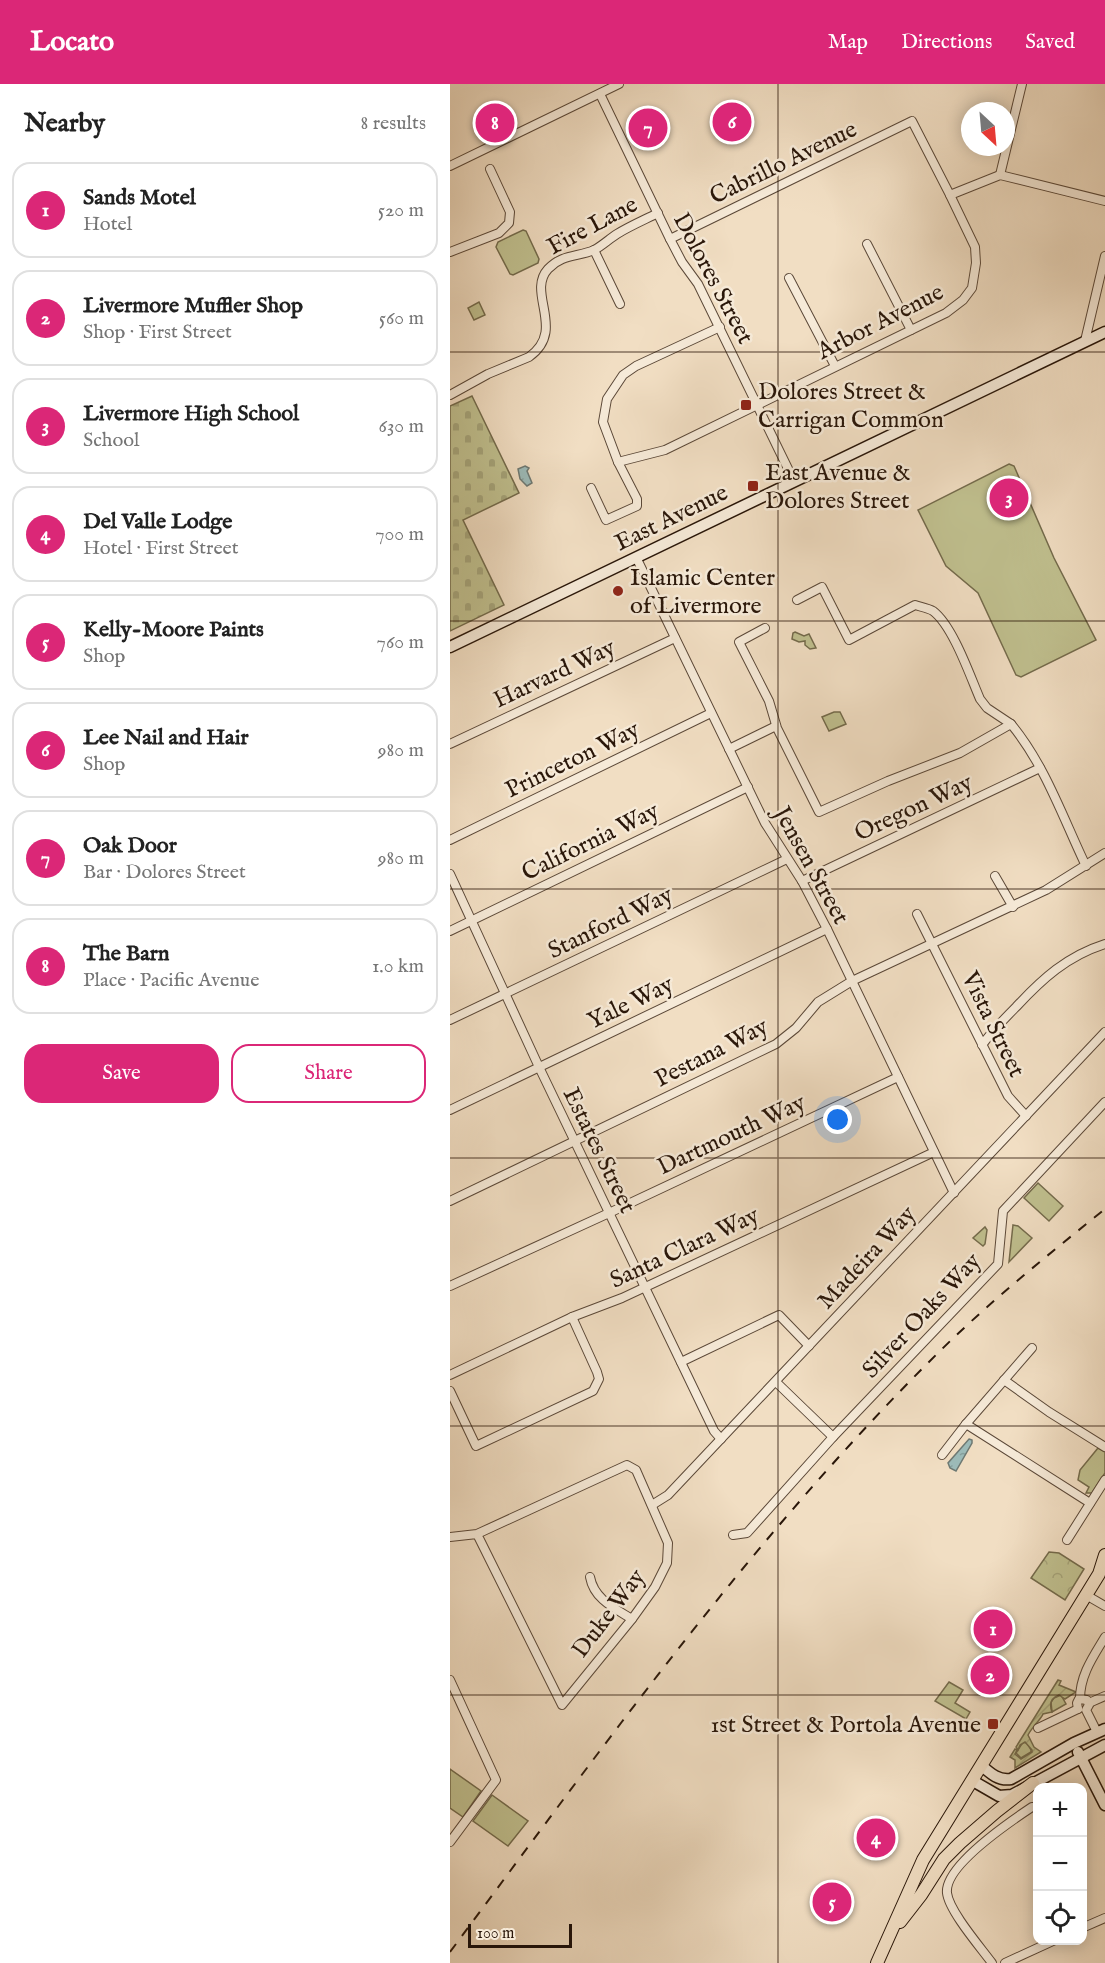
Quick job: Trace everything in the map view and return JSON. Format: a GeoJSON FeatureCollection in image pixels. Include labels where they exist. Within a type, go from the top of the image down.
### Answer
{"type":"FeatureCollection","features":[{"type":"Feature","properties":{"kind":"main road","name":"East Avenue"},"geometry":{"type":"LineString","coordinates":[[450,647],[1105,332]]}},
{"type":"Feature","properties":{"kind":"main road"},"geometry":{"type":"LineString","coordinates":[[877,1963],[924,1860],[1102,1572],[1105,1555]]}},
{"type":"Feature","properties":{"kind":"main road"},"geometry":{"type":"LineString","coordinates":[[982,1766],[995,1777],[1011,1779],[1101,1730]]}},
{"type":"Feature","properties":{"kind":"main road"},"geometry":{"type":"LineString","coordinates":[[1074,1743],[1105,1805]]}},
{"type":"Feature","properties":{"kind":"main road"},"geometry":{"type":"LineString","coordinates":[[973,1781],[999,1796],[1012,1795],[1080,1756],[1105,1745]]}},
{"type":"Feature","properties":{"kind":"main road"},"geometry":{"type":"LineString","coordinates":[[887,1940],[921,1895],[944,1859],[997,1811],[1033,1783]]}},
{"type":"Feature","properties":{"kind":"street"},"geometry":{"type":"LineString","coordinates":[[450,166],[619,84]]}},
{"type":"Feature","properties":{"kind":"street"},"geometry":{"type":"LineString","coordinates":[[1000,175],[1022,84]]}},
{"type":"Feature","properties":{"kind":"street","name":"Dolores Street"},"geometry":{"type":"LineString","coordinates":[[600,94],[670,239],[682,262],[698,284],[720,327],[794,481]]}},
{"type":"Feature","properties":{"kind":"street","name":"Cabrillo Avenue"},"geometry":{"type":"LineString","coordinates":[[670,239],[912,121],[951,195]]}},
{"type":"Feature","properties":{"kind":"street","name":"Fire Lane"},"geometry":{"type":"LineString","coordinates":[[450,252],[465,248],[498,233],[509,223],[510,212],[490,169]]}},
{"type":"Feature","properties":{"kind":"street"},"geometry":{"type":"LineString","coordinates":[[951,195],[1000,175],[1105,201]]}},
{"type":"Feature","properties":{"kind":"street","name":"Arbor Avenue"},"geometry":{"type":"LineString","coordinates":[[618,462],[665,450],[946,313],[963,300],[972,288],[975,275],[975,248],[951,195]]}},
{"type":"Feature","properties":{"kind":"street","name":"Fire Lane"},"geometry":{"type":"LineString","coordinates":[[450,395],[536,352],[545,337],[541,283],[549,269],[559,261],[594,250],[616,234],[658,213]]}},
{"type":"Feature","properties":{"kind":"street"},"geometry":{"type":"LineString","coordinates":[[867,244],[911,330]]}},
{"type":"Feature","properties":{"kind":"street"},"geometry":{"type":"LineString","coordinates":[[594,250],[620,304]]}},
{"type":"Feature","properties":{"kind":"street"},"geometry":{"type":"LineString","coordinates":[[1085,341],[1105,256]]}},
{"type":"Feature","properties":{"kind":"street"},"geometry":{"type":"LineString","coordinates":[[789,278],[835,366]]}},
{"type":"Feature","properties":{"kind":"street"},"geometry":{"type":"LineString","coordinates":[[591,489],[606,520],[637,506],[637,499],[618,462],[603,422],[607,399],[623,375],[636,366],[720,327]]}},
{"type":"Feature","properties":{"kind":"street","name":"Jensen Street"},"geometry":{"type":"LineString","coordinates":[[636,557],[765,823],[802,881],[827,929],[954,1193]]}},
{"type":"Feature","properties":{"kind":"street"},"geometry":{"type":"LineString","coordinates":[[797,600],[822,587],[849,640],[915,605],[931,610],[942,619],[950,631],[980,699],[987,708],[1011,724],[1040,768],[1086,866]]}},
{"type":"Feature","properties":{"kind":"street"},"geometry":{"type":"LineString","coordinates":[[765,628],[739,642],[768,701],[776,726],[819,812],[888,781],[960,753],[1011,724]]}},
{"type":"Feature","properties":{"kind":"street","name":"Harvard Way"},"geometry":{"type":"LineString","coordinates":[[450,744],[675,638]]}},
{"type":"Feature","properties":{"kind":"street","name":"Princeton Way"},"geometry":{"type":"LineString","coordinates":[[450,840],[711,713]]}},
{"type":"Feature","properties":{"kind":"street"},"geometry":{"type":"LineString","coordinates":[[729,749],[776,726]]}},
{"type":"Feature","properties":{"kind":"street","name":"Oregon Way"},"geometry":{"type":"LineString","coordinates":[[802,881],[1040,768]]}},
{"type":"Feature","properties":{"kind":"street","name":"California Way"},"geometry":{"type":"LineString","coordinates":[[450,931],[748,787]]}},
{"type":"Feature","properties":{"kind":"street","name":"Pestana Way"},"geometry":{"type":"LineString","coordinates":[[450,1201],[776,1044],[796,1028],[818,1002],[852,981],[934,945],[1046,890],[1105,854]]}},
{"type":"Feature","properties":{"kind":"street","name":"Stanford Way"},"geometry":{"type":"LineString","coordinates":[[450,1020],[787,859]]}},
{"type":"Feature","properties":{"kind":"street","name":"Estates Street"},"geometry":{"type":"LineString","coordinates":[[450,874],[609,1213],[714,1431],[721,1439]]}},
{"type":"Feature","properties":{"kind":"street"},"geometry":{"type":"LineString","coordinates":[[995,876],[1012,907]]}},
{"type":"Feature","properties":{"kind":"street","name":"Vista Street"},"geometry":{"type":"LineString","coordinates":[[917,914],[1008,1096],[1026,1116]]}},
{"type":"Feature","properties":{"kind":"street","name":"Yale Way"},"geometry":{"type":"LineString","coordinates":[[450,1110],[827,929]]}},
{"type":"Feature","properties":{"kind":"street"},"geometry":{"type":"LineString","coordinates":[[982,1045],[1043,978],[1074,956],[1105,944]]}},
{"type":"Feature","properties":{"kind":"street","name":"Madeira Way"},"geometry":{"type":"LineString","coordinates":[[652,1505],[668,1495],[1105,1032]]}},
{"type":"Feature","properties":{"kind":"street","name":"Dartmouth Way"},"geometry":{"type":"LineString","coordinates":[[450,1286],[897,1077]]}},
{"type":"Feature","properties":{"kind":"street","name":"Silver Oaks Way"},"geometry":{"type":"LineString","coordinates":[[733,1535],[747,1533],[833,1437],[998,1263],[1003,1211],[1105,1102]]}},
{"type":"Feature","properties":{"kind":"street","name":"Santa Clara Way"},"geometry":{"type":"LineString","coordinates":[[450,1375],[572,1317],[622,1298],[934,1152]]}},
{"type":"Feature","properties":{"kind":"street"},"geometry":{"type":"LineString","coordinates":[[681,1362],[780,1315],[809,1346]]}},
{"type":"Feature","properties":{"kind":"street"},"geometry":{"type":"LineString","coordinates":[[450,1391],[476,1446],[593,1391],[598,1385],[597,1372],[572,1317]]}},
{"type":"Feature","properties":{"kind":"street"},"geometry":{"type":"LineString","coordinates":[[942,1455],[1032,1348]]}},
{"type":"Feature","properties":{"kind":"street"},"geometry":{"type":"LineString","coordinates":[[1004,1380],[1105,1447]]}},
{"type":"Feature","properties":{"kind":"street"},"geometry":{"type":"LineString","coordinates":[[776,1382],[833,1437]]}},
{"type":"Feature","properties":{"kind":"street"},"geometry":{"type":"LineString","coordinates":[[966,1424],[1090,1503]]}},
{"type":"Feature","properties":{"kind":"street","name":"Duke Way"},"geometry":{"type":"LineString","coordinates":[[627,1465],[636,1470],[652,1505],[668,1543],[668,1563],[655,1587],[632,1619],[562,1705],[477,1534],[627,1465]]}},
{"type":"Feature","properties":{"kind":"street"},"geometry":{"type":"LineString","coordinates":[[1067,1540],[1105,1480]]}},
{"type":"Feature","properties":{"kind":"street"},"geometry":{"type":"LineString","coordinates":[[450,1537],[477,1534]]}},
{"type":"Feature","properties":{"kind":"street"},"geometry":{"type":"LineString","coordinates":[[590,1577],[592,1588],[600,1599],[632,1619]]}},
{"type":"Feature","properties":{"kind":"street"},"geometry":{"type":"LineString","coordinates":[[1086,1595],[1105,1606]]}},
{"type":"Feature","properties":{"kind":"street"},"geometry":{"type":"LineString","coordinates":[[1101,1730],[1085,1707],[1085,1699],[1080,1699],[1087,1667],[1105,1637]]}},
{"type":"Feature","properties":{"kind":"street"},"geometry":{"type":"LineString","coordinates":[[450,1680],[496,1780],[450,1842]]}},
{"type":"Feature","properties":{"kind":"street"},"geometry":{"type":"LineString","coordinates":[[1038,1728],[1105,1696]]}},
{"type":"Feature","properties":{"kind":"street"},"geometry":{"type":"LineString","coordinates":[[992,1963],[949,1901],[948,1883],[957,1869],[1001,1827],[1033,1807]]}},
{"type":"Feature","properties":{"kind":"street"},"geometry":{"type":"LineString","coordinates":[[1087,1924],[1105,1918]]}},
{"type":"Feature","properties":{"kind":"street"},"geometry":{"type":"LineString","coordinates":[[1005,1963],[1046,1945]]}},
{"type":"Feature","properties":{"kind":"green space"},"geometry":{"type":"Polygon","coordinates":[[[523,230],[526,231],[539,259],[538,263],[513,275],[510,274],[496,247],[498,242],[523,230]]]}},
{"type":"Feature","properties":{"kind":"green space"},"geometry":{"type":"Polygon","coordinates":[[[479,302],[485,315],[474,320],[468,308],[479,302]]]}},
{"type":"Feature","properties":{"kind":"green space"},"geometry":{"type":"Polygon","coordinates":[[[472,396],[519,493],[463,520],[504,605],[450,631],[450,406],[472,396]]]}},
{"type":"Feature","properties":{"kind":"green space"},"geometry":{"type":"Polygon","coordinates":[[[1009,464],[1014,466],[1054,558],[1096,640],[1021,677],[1016,675],[978,593],[946,566],[918,510],[1009,464]]]}},
{"type":"Feature","properties":{"kind":"green space"},"geometry":{"type":"Polygon","coordinates":[[[795,632],[804,636],[809,634],[816,648],[810,649],[805,645],[805,641],[799,642],[792,639],[795,632]]]}},
{"type":"Feature","properties":{"kind":"green space"},"geometry":{"type":"Polygon","coordinates":[[[840,712],[846,724],[829,731],[822,717],[840,712]]]}},
{"type":"Feature","properties":{"kind":"green space"},"geometry":{"type":"Polygon","coordinates":[[[1038,1183],[1063,1206],[1049,1221],[1024,1198],[1038,1183]]]}},
{"type":"Feature","properties":{"kind":"green space"},"geometry":{"type":"Polygon","coordinates":[[[1013,1225],[1018,1226],[1032,1238],[1009,1262],[1013,1225]]]}},
{"type":"Feature","properties":{"kind":"green space"},"geometry":{"type":"Polygon","coordinates":[[[985,1227],[987,1230],[983,1246],[973,1238],[985,1227]]]}},
{"type":"Feature","properties":{"kind":"green space"},"geometry":{"type":"Polygon","coordinates":[[[1098,1448],[1105,1452],[1105,1473],[1092,1493],[1086,1493],[1089,1487],[1078,1480],[1080,1470],[1098,1448]]]}},
{"type":"Feature","properties":{"kind":"green space"},"geometry":{"type":"Polygon","coordinates":[[[1049,1552],[1059,1553],[1084,1569],[1065,1600],[1031,1578],[1049,1552]]]}},
{"type":"Feature","properties":{"kind":"green space"},"geometry":{"type":"Polygon","coordinates":[[[1058,1680],[1061,1681],[1059,1685],[1076,1692],[1065,1699],[1059,1695],[1052,1700],[1052,1712],[1043,1714],[1028,1735],[1034,1747],[1041,1752],[1015,1768],[1015,1760],[1010,1757],[1015,1749],[1017,1750],[1015,1754],[1021,1759],[1032,1752],[1025,1742],[1018,1750],[1016,1747],[1058,1680]]]}},
{"type":"Feature","properties":{"kind":"green space"},"geometry":{"type":"Polygon","coordinates":[[[949,1682],[963,1690],[955,1703],[970,1712],[966,1719],[935,1701],[949,1682]]]}},
{"type":"Feature","properties":{"kind":"green space"},"geometry":{"type":"Polygon","coordinates":[[[1061,1695],[1066,1704],[1052,1712],[1051,1702],[1061,1695]]]}},
{"type":"Feature","properties":{"kind":"green space"},"geometry":{"type":"Polygon","coordinates":[[[1023,1742],[1027,1743],[1031,1752],[1021,1758],[1016,1753],[1023,1742]]]}},
{"type":"Feature","properties":{"kind":"green space"},"geometry":{"type":"Polygon","coordinates":[[[450,1769],[481,1791],[463,1817],[450,1808],[450,1769]]]}},
{"type":"Feature","properties":{"kind":"green space"},"geometry":{"type":"Polygon","coordinates":[[[492,1795],[528,1821],[508,1846],[473,1821],[492,1795]]]}},
{"type":"Feature","properties":{"kind":"water"},"geometry":{"type":"Polygon","coordinates":[[[525,466],[529,468],[527,471],[532,483],[527,486],[520,479],[518,469],[525,466]]]}},
{"type":"Feature","properties":{"kind":"water"},"geometry":{"type":"Polygon","coordinates":[[[969,1439],[972,1443],[956,1471],[950,1468],[948,1463],[969,1439]]]}},
{"type":"Feature","properties":{"kind":"railway"},"geometry":{"type":"LineString","coordinates":[[450,1952],[684,1641],[808,1491],[961,1330],[1105,1209]]}},
{"type":"Feature","properties":{"kind":"place","name":"Lee Nail and Hair"},"geometry":{"type":"Point","coordinates":[732,122]}},
{"type":"Feature","properties":{"kind":"place","name":"The Barn"},"geometry":{"type":"Point","coordinates":[495,123]}},
{"type":"Feature","properties":{"kind":"place","name":"Oak Door"},"geometry":{"type":"Point","coordinates":[648,128]}},
{"type":"Feature","properties":{"kind":"place","name":"Dolores Street & Carrigan Common"},"geometry":{"type":"Point","coordinates":[746,405]}},
{"type":"Feature","properties":{"kind":"place","name":"East Avenue & Dolores Street"},"geometry":{"type":"Point","coordinates":[753,486]}},
{"type":"Feature","properties":{"kind":"place","name":"Livermore High School"},"geometry":{"type":"Point","coordinates":[1009,498]}},
{"type":"Feature","properties":{"kind":"place","name":"Islamic Center of Livermore"},"geometry":{"type":"Point","coordinates":[618,591]}},
{"type":"Feature","properties":{"kind":"place","name":"Sands Motel"},"geometry":{"type":"Point","coordinates":[993,1629]}},
{"type":"Feature","properties":{"kind":"place","name":"Livermore Muffler Shop"},"geometry":{"type":"Point","coordinates":[990,1675]}},
{"type":"Feature","properties":{"kind":"place","name":"1st Street & Portola Avenue"},"geometry":{"type":"Point","coordinates":[993,1724]}},
{"type":"Feature","properties":{"kind":"place","name":"Del Valle Lodge"},"geometry":{"type":"Point","coordinates":[876,1838]}},
{"type":"Feature","properties":{"kind":"place","name":"Kelly-Moore Paints"},"geometry":{"type":"Point","coordinates":[832,1902]}}]}
